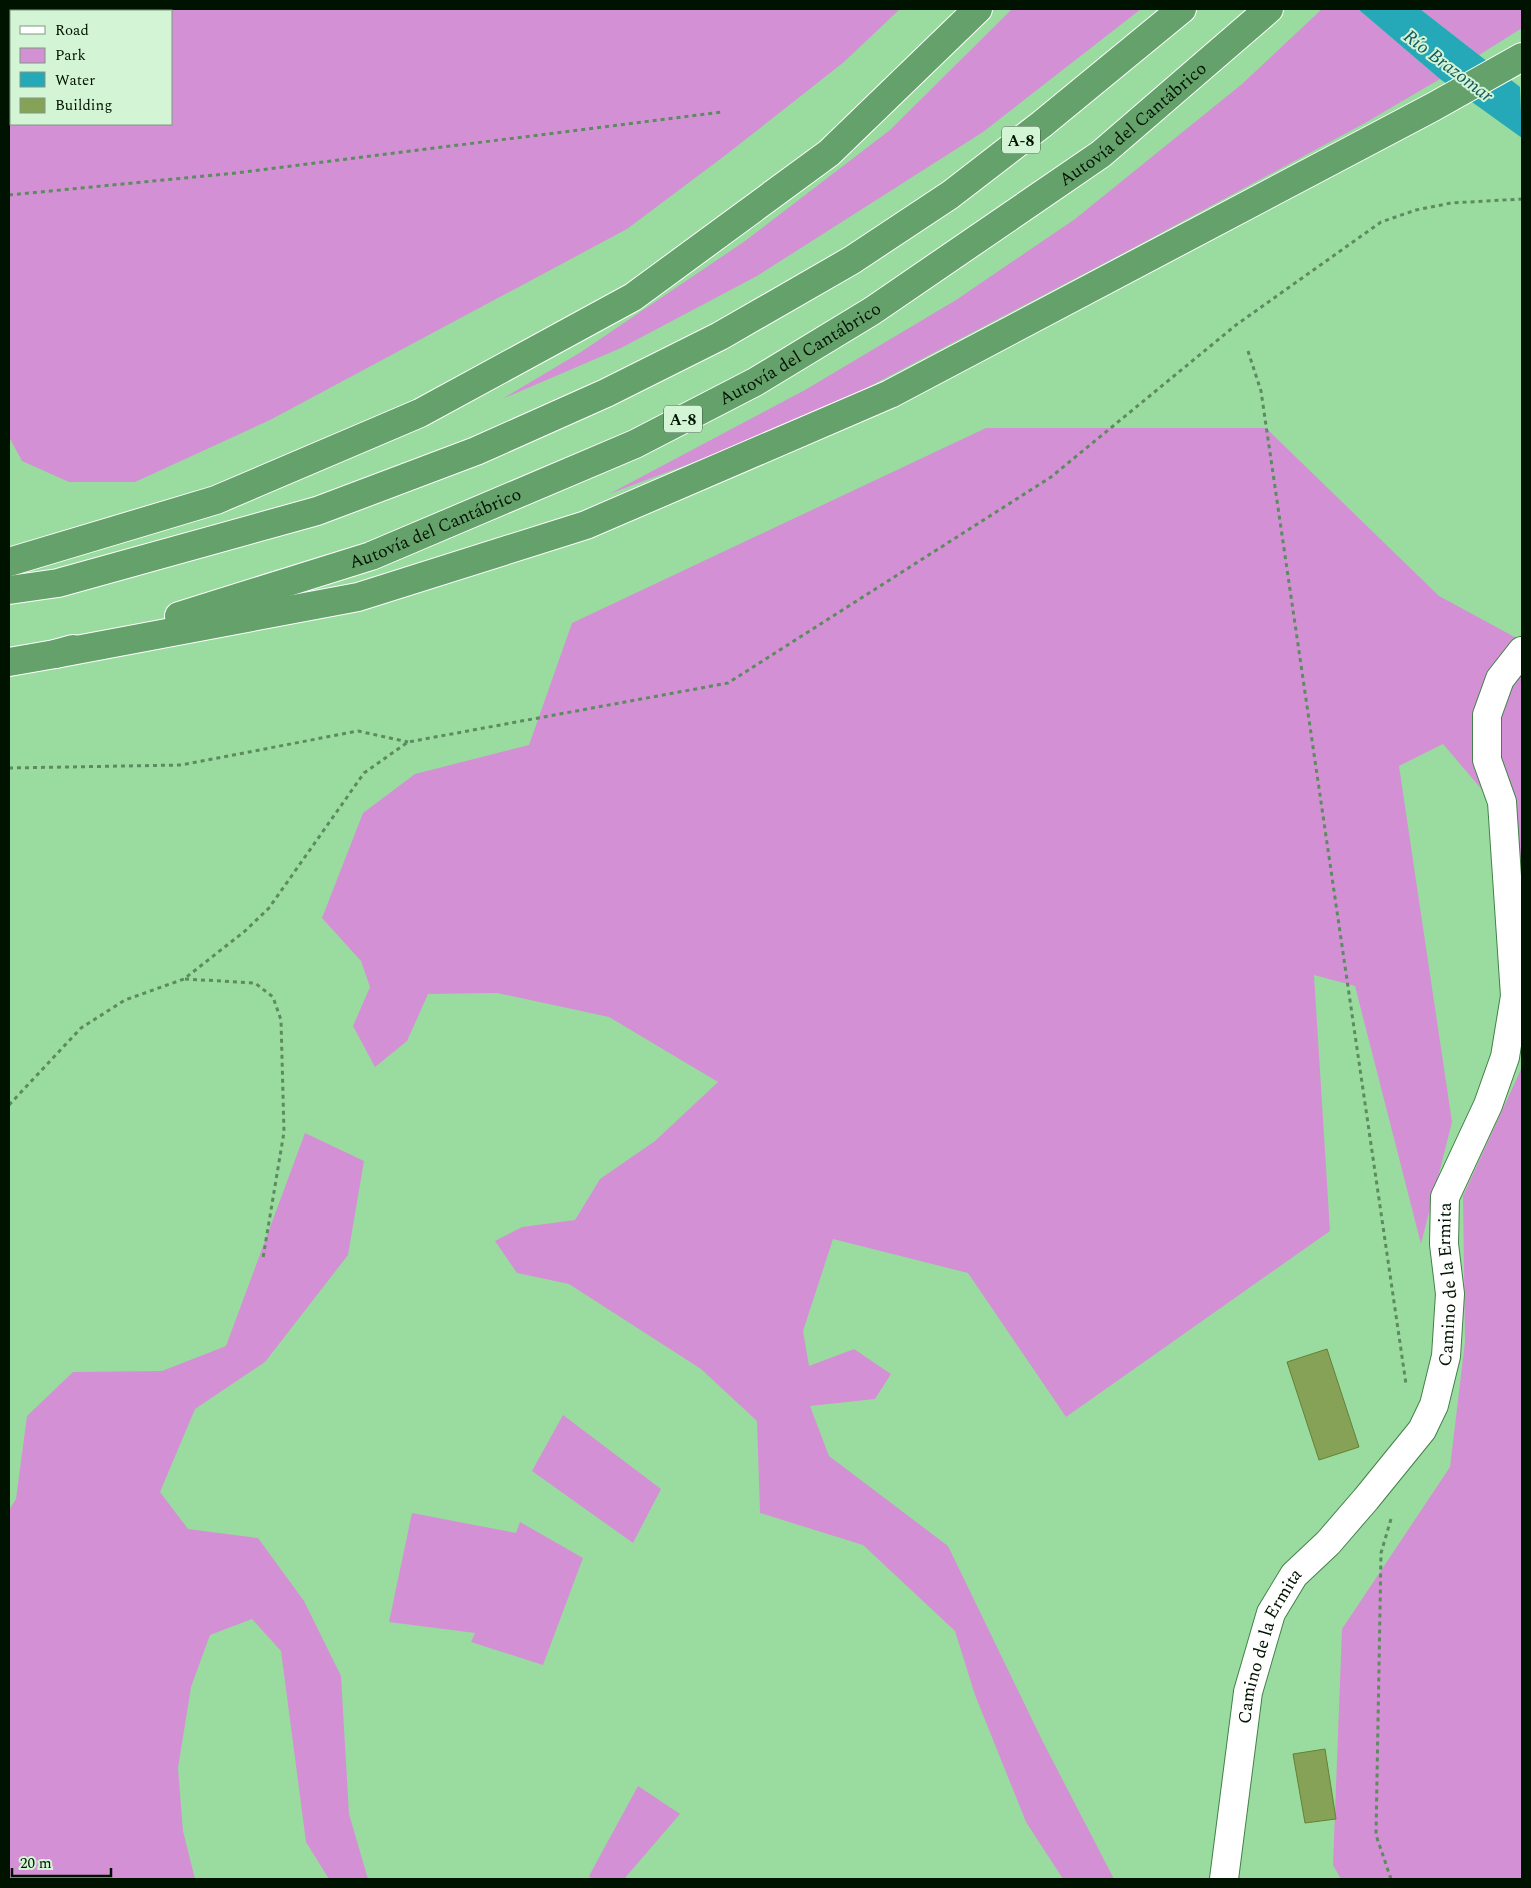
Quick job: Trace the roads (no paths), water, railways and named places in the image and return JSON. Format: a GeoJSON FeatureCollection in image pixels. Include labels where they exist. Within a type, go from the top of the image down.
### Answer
{"type":"FeatureCollection","features":[{"type":"Feature","properties":{"kind":"highway"},"geometry":{"type":"LineString","coordinates":[[9,562],[216,500],[252,485],[420,413],[633,296],[829,153],[978,9]]}},
{"type":"Feature","properties":{"kind":"highway","name":"A-8"},"geometry":{"type":"LineString","coordinates":[[9,590],[58,583],[317,511],[476,451],[606,394],[720,336],[836,269],[950,195],[1042,124],[1182,9]]}},
{"type":"Feature","properties":{"kind":"highway","name":"Autovía del Cantábrico"},"geometry":{"type":"LineString","coordinates":[[9,662],[55,654],[371,556],[635,444],[755,382],[872,311],[1101,154],[1269,9]]}},
{"type":"Feature","properties":{"kind":"highway"},"geometry":{"type":"LineString","coordinates":[[55,654],[358,597],[586,525],[890,394],[1433,107],[1518,59]]}},
{"type":"Feature","properties":{"kind":"street","name":"Camino de la Ermita"},"geometry":{"type":"LineString","coordinates":[[1224,1879],[1248,1692],[1271,1613],[1294,1575],[1328,1542],[1360,1506],[1422,1430],[1434,1405],[1446,1356],[1450,1294],[1444,1244],[1445,1197],[1488,1105],[1505,1057],[1515,996],[1502,802],[1488,760],[1487,715],[1500,679],[1522,652]]}},
{"type":"Feature","properties":{"kind":"water","name":"Río Brazomar"},"geometry":{"type":"Polygon","coordinates":[[[1358,9],[1420,9],[1520,87],[1522,138],[1440,79],[1358,9]]]}}]}
